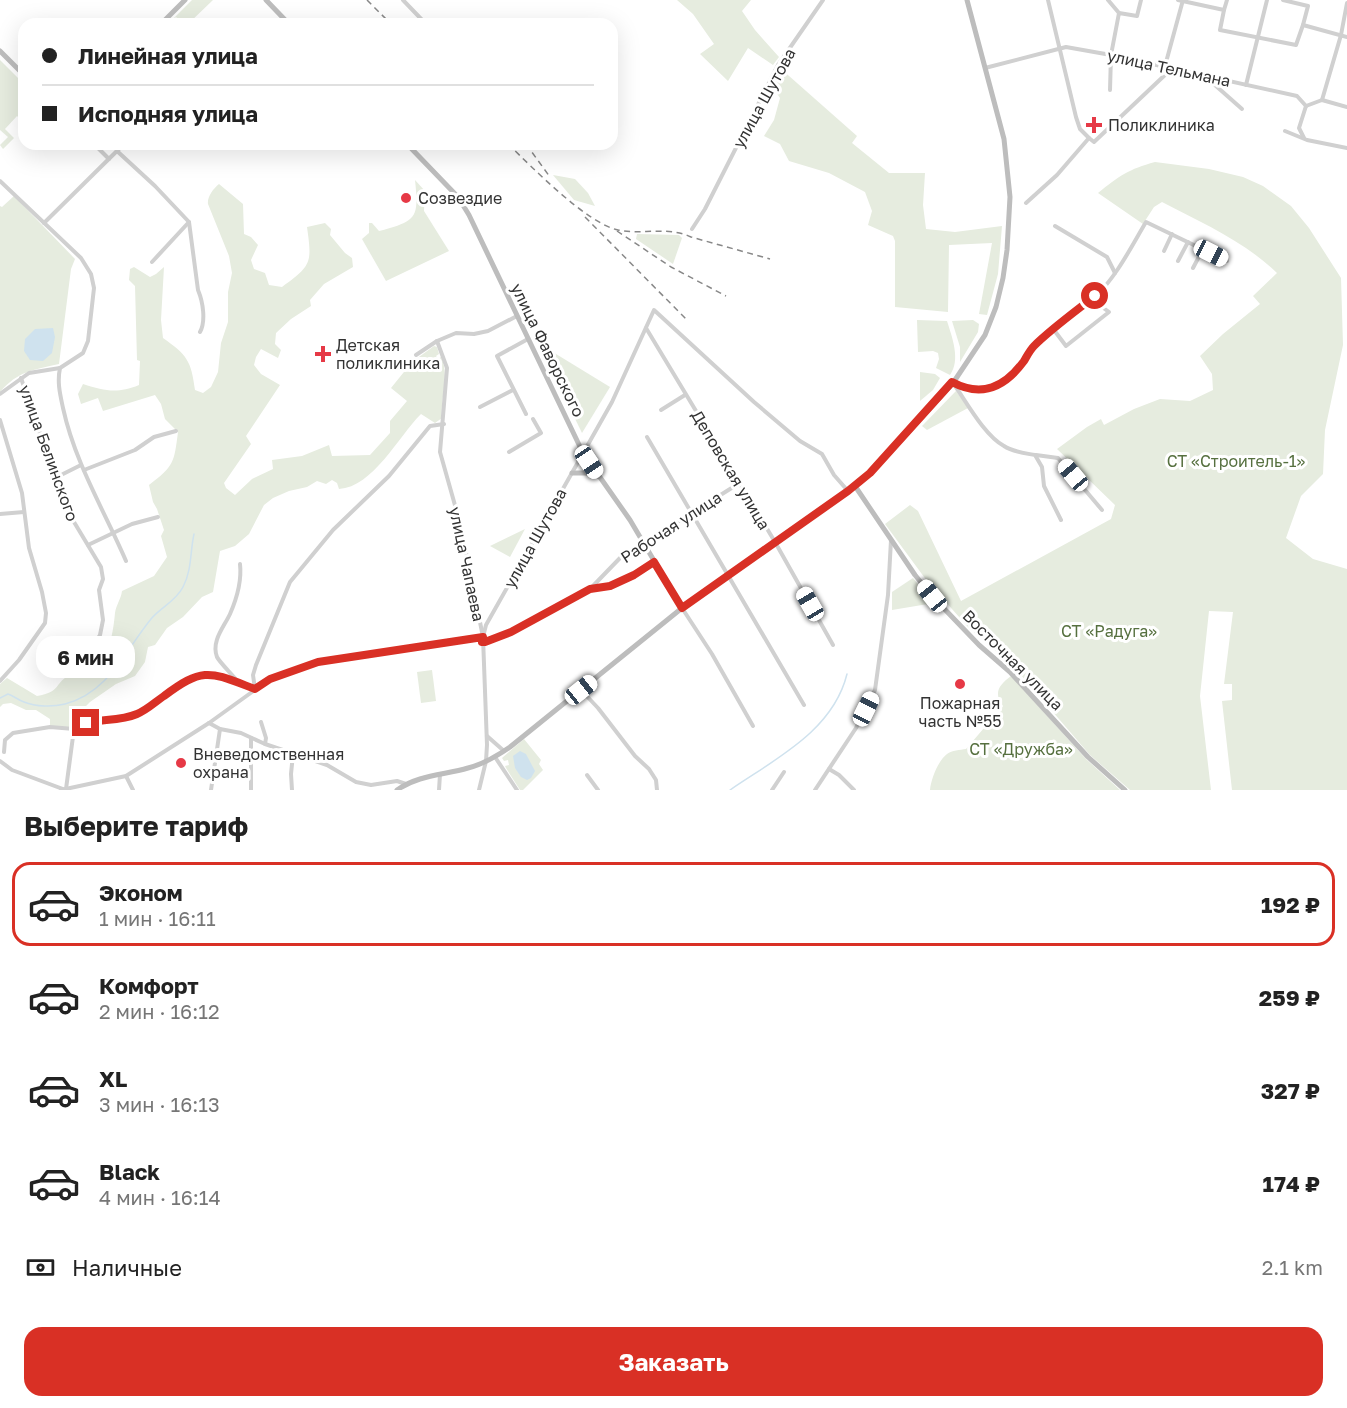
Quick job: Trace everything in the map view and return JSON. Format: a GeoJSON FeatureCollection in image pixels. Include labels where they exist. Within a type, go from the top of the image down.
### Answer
{"type":"FeatureCollection","features":[{"type":"Feature","properties":{"kind":"main road"},"geometry":{"type":"LineString","coordinates":[[167,18],[185,0]]}},
{"type":"Feature","properties":{"kind":"main road"},"geometry":{"type":"LineString","coordinates":[[266,0],[284,18]]}},
{"type":"Feature","properties":{"kind":"main road"},"geometry":{"type":"LineString","coordinates":[[399,790],[417,779],[468,768],[504,751],[682,608],[855,486],[870,473],[952,382],[974,353],[992,319],[1003,278],[1010,197],[1004,139],[967,0]]}},
{"type":"Feature","properties":{"kind":"main road"},"geometry":{"type":"LineString","coordinates":[[0,51],[18,69]]}},
{"type":"Feature","properties":{"kind":"main road","name":"улица Фаворского"},"geometry":{"type":"LineString","coordinates":[[413,150],[458,197],[469,215],[583,453],[644,543],[682,608]]}},
{"type":"Feature","properties":{"kind":"main road"},"geometry":{"type":"LineString","coordinates":[[572,473],[598,476]]}},
{"type":"Feature","properties":{"kind":"main road","name":"Восточная улица"},"geometry":{"type":"LineString","coordinates":[[855,486],[915,575],[949,615],[1010,672],[1088,757],[1125,790]]}},
{"type":"Feature","properties":{"kind":"street"},"geometry":{"type":"LineString","coordinates":[[403,0],[420,18]]}},
{"type":"Feature","properties":{"kind":"street","name":"улица Шутова"},"geometry":{"type":"LineString","coordinates":[[692,229],[705,209],[778,65],[822,0]]}},
{"type":"Feature","properties":{"kind":"street"},"geometry":{"type":"LineString","coordinates":[[1048,0],[1076,117],[1080,129],[1094,142],[1166,74],[1165,66],[1181,0],[1224,10]]}},
{"type":"Feature","properties":{"kind":"street"},"geometry":{"type":"LineString","coordinates":[[1108,0],[1119,13],[1137,16],[1141,0]]}},
{"type":"Feature","properties":{"kind":"street"},"geometry":{"type":"LineString","coordinates":[[1227,0],[1220,30],[1296,45],[1308,6],[1283,0]]}},
{"type":"Feature","properties":{"kind":"street"},"geometry":{"type":"LineString","coordinates":[[1246,85],[1268,0]]}},
{"type":"Feature","properties":{"kind":"street"},"geometry":{"type":"LineString","coordinates":[[1323,100],[1341,35],[1347,3]]}},
{"type":"Feature","properties":{"kind":"street"},"geometry":{"type":"LineString","coordinates":[[1110,90],[1111,55],[1119,13]]}},
{"type":"Feature","properties":{"kind":"street"},"geometry":{"type":"LineString","coordinates":[[1303,25],[1347,37]]}},
{"type":"Feature","properties":{"kind":"street","name":"улица Тельмана"},"geometry":{"type":"LineString","coordinates":[[985,68],[1066,47],[1165,66],[1297,96],[1306,106]]}},
{"type":"Feature","properties":{"kind":"street"},"geometry":{"type":"LineString","coordinates":[[1206,77],[1242,109]]}},
{"type":"Feature","properties":{"kind":"street"},"geometry":{"type":"LineString","coordinates":[[1304,139],[1299,128],[1306,106],[1323,100],[1347,107]]}},
{"type":"Feature","properties":{"kind":"street"},"geometry":{"type":"LineString","coordinates":[[1285,131],[1304,139],[1347,148]]}},
{"type":"Feature","properties":{"kind":"street"},"geometry":{"type":"LineString","coordinates":[[1026,203],[1057,175],[1089,138]]}},
{"type":"Feature","properties":{"kind":"street"},"geometry":{"type":"LineString","coordinates":[[100,150],[109,159]]}},
{"type":"Feature","properties":{"kind":"street"},"geometry":{"type":"LineString","coordinates":[[44,223],[117,151],[189,222],[198,290],[202,299],[203,326],[200,332]]}},
{"type":"Feature","properties":{"kind":"street"},"geometry":{"type":"LineString","coordinates":[[0,181],[81,258],[91,274],[94,288],[88,341],[83,353],[60,368],[29,373],[0,394]]}},
{"type":"Feature","properties":{"kind":"street"},"geometry":{"type":"LineString","coordinates":[[152,262],[189,222]]}},
{"type":"Feature","properties":{"kind":"street"},"geometry":{"type":"LineString","coordinates":[[952,382],[963,388],[977,390],[1002,383],[1034,347],[1091,299],[1116,273],[1146,222],[1227,261]]}},
{"type":"Feature","properties":{"kind":"street"},"geometry":{"type":"LineString","coordinates":[[1055,226],[1107,257],[1116,273]]}},
{"type":"Feature","properties":{"kind":"street"},"geometry":{"type":"LineString","coordinates":[[1164,251],[1172,234]]}},
{"type":"Feature","properties":{"kind":"street"},"geometry":{"type":"LineString","coordinates":[[1178,261],[1188,242]]}},
{"type":"Feature","properties":{"kind":"street"},"geometry":{"type":"LineString","coordinates":[[1193,268],[1203,249]]}},
{"type":"Feature","properties":{"kind":"street"},"geometry":{"type":"LineString","coordinates":[[1054,330],[1066,346],[1109,312],[1091,299]]}},
{"type":"Feature","properties":{"kind":"street","name":"улица Шутова"},"geometry":{"type":"LineString","coordinates":[[482,640],[486,625],[612,402],[654,310],[800,441],[822,454],[834,475],[848,491]]}},
{"type":"Feature","properties":{"kind":"street"},"geometry":{"type":"LineString","coordinates":[[416,355],[437,341],[456,333],[474,334],[488,331],[517,316]]}},
{"type":"Feature","properties":{"kind":"street","name":"Деповская улица"},"geometry":{"type":"LineString","coordinates":[[646,328],[775,542],[833,645]]}},
{"type":"Feature","properties":{"kind":"street"},"geometry":{"type":"LineString","coordinates":[[526,414],[497,356],[528,339]]}},
{"type":"Feature","properties":{"kind":"street","name":"улица Чапаева"},"geometry":{"type":"LineString","coordinates":[[437,341],[447,368],[440,452],[460,523],[482,640],[486,761],[479,790]]}},
{"type":"Feature","properties":{"kind":"street"},"geometry":{"type":"LineString","coordinates":[[60,368],[58,380],[67,426],[97,503],[126,561]]}},
{"type":"Feature","properties":{"kind":"street","name":"улица Белинского"},"geometry":{"type":"LineString","coordinates":[[21,378],[65,507],[101,567],[102,579],[99,590],[103,620],[100,635],[84,659]]}},
{"type":"Feature","properties":{"kind":"street"},"geometry":{"type":"LineString","coordinates":[[952,382],[1000,444],[1013,450],[1058,458],[1102,510]]}},
{"type":"Feature","properties":{"kind":"street"},"geometry":{"type":"LineString","coordinates":[[480,408],[513,390]]}},
{"type":"Feature","properties":{"kind":"street"},"geometry":{"type":"LineString","coordinates":[[661,410],[685,395]]}},
{"type":"Feature","properties":{"kind":"street"},"geometry":{"type":"LineString","coordinates":[[509,452],[541,433],[533,419]]}},
{"type":"Feature","properties":{"kind":"street"},"geometry":{"type":"LineString","coordinates":[[0,420],[2,440],[22,493],[29,548],[42,592],[45,623],[19,660],[0,681]]}},
{"type":"Feature","properties":{"kind":"street"},"geometry":{"type":"LineString","coordinates":[[255,689],[253,675],[256,665],[290,582],[333,530],[389,476],[430,426],[444,424]]}},
{"type":"Feature","properties":{"kind":"street"},"geometry":{"type":"LineString","coordinates":[[55,478],[135,450],[154,437],[176,431]]}},
{"type":"Feature","properties":{"kind":"street"},"geometry":{"type":"LineString","coordinates":[[647,437],[804,705]]}},
{"type":"Feature","properties":{"kind":"street"},"geometry":{"type":"LineString","coordinates":[[1035,455],[1042,467],[1044,486],[1061,520]]}},
{"type":"Feature","properties":{"kind":"street","name":"Рабочая улица"},"geometry":{"type":"LineString","coordinates":[[126,776],[209,723],[270,679],[318,662],[482,640],[511,632],[590,589],[620,558],[738,484]]}},
{"type":"Feature","properties":{"kind":"street"},"geometry":{"type":"LineString","coordinates":[[0,514],[24,512]]}},
{"type":"Feature","properties":{"kind":"street"},"geometry":{"type":"LineString","coordinates":[[88,545],[113,532],[158,517]]}},
{"type":"Feature","properties":{"kind":"street"},"geometry":{"type":"LineString","coordinates":[[815,790],[856,728],[875,690],[888,595],[891,539]]}},
{"type":"Feature","properties":{"kind":"street"},"geometry":{"type":"LineString","coordinates":[[590,589],[610,586],[634,575],[654,562]]}},
{"type":"Feature","properties":{"kind":"street"},"geometry":{"type":"LineString","coordinates":[[238,682],[218,660],[216,654],[218,635],[238,591],[241,575],[240,564]]}},
{"type":"Feature","properties":{"kind":"street","name":"улица Фаворского"},"geometry":{"type":"LineString","coordinates":[[682,608],[712,654],[753,726]]}},
{"type":"Feature","properties":{"kind":"street"},"geometry":{"type":"LineString","coordinates":[[4,752],[6,740],[13,733],[50,727],[74,729],[86,723],[138,714],[194,676],[214,675],[255,689]]}},
{"type":"Feature","properties":{"kind":"street"},"geometry":{"type":"LineString","coordinates":[[581,690],[635,756],[649,769],[656,780],[657,790]]}},
{"type":"Feature","properties":{"kind":"street"},"geometry":{"type":"LineString","coordinates":[[261,722],[265,744]]}},
{"type":"Feature","properties":{"kind":"street"},"geometry":{"type":"LineString","coordinates":[[209,723],[220,729],[241,733],[265,744],[327,765],[362,784],[385,784],[397,781],[406,784]]}},
{"type":"Feature","properties":{"kind":"street"},"geometry":{"type":"LineString","coordinates":[[64,790],[74,729]]}},
{"type":"Feature","properties":{"kind":"street"},"geometry":{"type":"LineString","coordinates":[[211,790],[220,729]]}},
{"type":"Feature","properties":{"kind":"street"},"geometry":{"type":"LineString","coordinates":[[486,735],[504,751]]}},
{"type":"Feature","properties":{"kind":"street"},"geometry":{"type":"LineString","coordinates":[[251,738],[251,790]]}},
{"type":"Feature","properties":{"kind":"street"},"geometry":{"type":"LineString","coordinates":[[292,790],[293,754]]}},
{"type":"Feature","properties":{"kind":"street"},"geometry":{"type":"LineString","coordinates":[[495,757],[517,790]]}},
{"type":"Feature","properties":{"kind":"street"},"geometry":{"type":"LineString","coordinates":[[0,761],[12,770],[64,790],[126,776],[132,790]]}},
{"type":"Feature","properties":{"kind":"street"},"geometry":{"type":"LineString","coordinates":[[829,769],[839,775],[854,790]]}},
{"type":"Feature","properties":{"kind":"street"},"geometry":{"type":"LineString","coordinates":[[772,790],[784,772]]}},
{"type":"Feature","properties":{"kind":"street"},"geometry":{"type":"LineString","coordinates":[[440,774],[440,790]]}},
{"type":"Feature","properties":{"kind":"street"},"geometry":{"type":"LineString","coordinates":[[586,775],[598,790]]}},
{"type":"Feature","properties":{"kind":"green space"},"geometry":{"type":"Polygon","coordinates":[[[192,0],[213,0],[194,18],[174,18],[192,0]]]}},
{"type":"Feature","properties":{"kind":"green space"},"geometry":{"type":"Polygon","coordinates":[[[677,0],[751,0],[742,11],[779,57],[773,65],[748,48],[728,81],[700,54],[714,44],[693,14],[677,0]]]}},
{"type":"Feature","properties":{"kind":"green space"},"geometry":{"type":"Polygon","coordinates":[[[0,60],[18,78],[18,117],[5,129],[14,138],[3,149],[0,145],[8,137],[0,130],[0,60]]]}},
{"type":"Feature","properties":{"kind":"green space"},"geometry":{"type":"Polygon","coordinates":[[[780,68],[857,136],[852,143],[889,173],[925,173],[923,205],[926,229],[955,232],[1002,226],[998,274],[987,315],[979,314],[992,243],[949,245],[948,312],[895,307],[895,241],[893,236],[868,225],[872,211],[865,192],[829,173],[789,161],[780,144],[764,136],[774,120],[780,98],[769,88],[780,68]]]}},
{"type":"Feature","properties":{"kind":"green space"},"geometry":{"type":"Polygon","coordinates":[[[1155,162],[1209,169],[1243,177],[1263,186],[1291,206],[1309,228],[1341,278],[1343,345],[1325,430],[1323,474],[1301,496],[1286,538],[1313,559],[1347,569],[1347,790],[1232,790],[1222,701],[1232,700],[1232,684],[1224,684],[1233,612],[1209,611],[1200,696],[1211,790],[1130,790],[1090,755],[1014,667],[968,627],[927,581],[885,524],[910,505],[918,511],[961,601],[1111,519],[1115,505],[1057,449],[1101,419],[1104,425],[1134,409],[1160,399],[1190,401],[1213,390],[1212,374],[1200,356],[1260,304],[1253,296],[1277,273],[1237,242],[1162,202],[1154,207],[1143,224],[1098,193],[1125,174],[1155,162]]]}},
{"type":"Feature","properties":{"kind":"green space"},"geometry":{"type":"Polygon","coordinates":[[[553,175],[575,179],[588,193],[595,206],[574,200],[553,175]]]}},
{"type":"Feature","properties":{"kind":"green space"},"geometry":{"type":"Polygon","coordinates":[[[415,180],[425,191],[424,211],[449,251],[386,281],[362,239],[369,233],[369,223],[372,223],[379,231],[401,224],[413,216],[416,203],[415,180]]]}},
{"type":"Feature","properties":{"kind":"green space"},"geometry":{"type":"Polygon","coordinates":[[[219,184],[243,204],[244,234],[251,237],[258,245],[251,260],[254,269],[265,273],[269,285],[282,287],[304,268],[309,256],[307,227],[325,223],[331,229],[330,235],[352,258],[353,267],[324,284],[310,300],[311,306],[291,319],[276,333],[275,344],[281,350],[278,358],[261,349],[256,357],[254,365],[261,374],[280,385],[246,436],[251,444],[224,483],[226,488],[235,495],[252,479],[273,469],[272,460],[302,456],[329,445],[332,456],[370,455],[390,433],[390,421],[407,401],[391,388],[412,362],[434,346],[437,347],[439,354],[436,356],[438,359],[441,357],[445,371],[442,418],[435,423],[421,414],[374,470],[363,480],[351,486],[339,489],[337,483],[332,480],[326,484],[317,481],[307,487],[273,498],[264,505],[249,534],[235,546],[220,551],[213,592],[202,597],[183,617],[167,628],[155,645],[148,647],[145,662],[135,676],[116,684],[90,702],[79,713],[83,723],[73,729],[50,726],[50,719],[36,710],[26,710],[11,703],[0,707],[0,684],[7,678],[37,696],[45,694],[54,690],[68,676],[91,671],[104,657],[110,643],[122,591],[154,576],[167,557],[161,536],[164,530],[149,485],[164,473],[171,463],[178,432],[165,419],[161,404],[155,395],[103,411],[98,398],[81,404],[78,394],[83,384],[111,390],[124,390],[139,385],[140,361],[137,360],[135,286],[129,280],[130,269],[134,267],[150,277],[164,267],[161,320],[163,338],[183,354],[192,372],[195,390],[203,393],[211,387],[218,372],[221,343],[228,322],[228,292],[232,273],[229,256],[208,204],[211,193],[219,184]]]}},
{"type":"Feature","properties":{"kind":"green space"},"geometry":{"type":"Polygon","coordinates":[[[14,196],[75,259],[71,269],[59,364],[20,375],[0,392],[0,206],[2,207],[14,196]]]}},
{"type":"Feature","properties":{"kind":"green space"},"geometry":{"type":"Polygon","coordinates":[[[637,234],[679,235],[682,238],[673,264],[636,239],[637,234]]]}},
{"type":"Feature","properties":{"kind":"green space"},"geometry":{"type":"Polygon","coordinates":[[[917,320],[947,321],[955,356],[950,375],[936,368],[938,353],[918,352],[917,320]]]}},
{"type":"Feature","properties":{"kind":"green space"},"geometry":{"type":"Polygon","coordinates":[[[973,320],[979,324],[978,332],[960,362],[960,347],[952,321],[973,320]]]}},
{"type":"Feature","properties":{"kind":"green space"},"geometry":{"type":"Polygon","coordinates":[[[538,343],[610,387],[582,433],[538,343]]]}},
{"type":"Feature","properties":{"kind":"green space"},"geometry":{"type":"Polygon","coordinates":[[[920,372],[935,374],[940,378],[933,390],[920,401],[920,372]]]}},
{"type":"Feature","properties":{"kind":"green space"},"geometry":{"type":"Polygon","coordinates":[[[956,391],[968,408],[927,430],[922,426],[956,391]]]}},
{"type":"Feature","properties":{"kind":"green space"},"geometry":{"type":"Polygon","coordinates":[[[525,529],[510,557],[490,546],[525,529]]]}},
{"type":"Feature","properties":{"kind":"green space"},"geometry":{"type":"Polygon","coordinates":[[[913,578],[934,603],[892,610],[892,592],[913,578]]]}},
{"type":"Feature","properties":{"kind":"green space"},"geometry":{"type":"Polygon","coordinates":[[[432,670],[436,701],[421,703],[417,672],[432,670]]]}},
{"type":"Feature","properties":{"kind":"green space","name":"СТ «Дружба»"},"geometry":{"type":"Polygon","coordinates":[[[1011,676],[1086,759],[1120,790],[930,790],[936,770],[944,757],[951,752],[966,749],[999,713],[1003,706],[998,693],[1003,683],[1011,676]]]}},
{"type":"Feature","properties":{"kind":"green space"},"geometry":{"type":"Polygon","coordinates":[[[524,739],[541,760],[539,764],[543,770],[523,790],[520,790],[505,766],[509,765],[508,760],[504,761],[502,758],[524,739]]]}},
{"type":"Feature","properties":{"kind":"water"},"geometry":{"type":"Polygon","coordinates":[[[53,328],[55,337],[52,353],[43,361],[30,360],[24,351],[25,339],[35,329],[53,328]]]}},
{"type":"Feature","properties":{"kind":"water"},"geometry":{"type":"Polygon","coordinates":[[[520,751],[526,754],[535,771],[527,780],[521,777],[515,768],[513,756],[520,751]]]}},
{"type":"Feature","properties":{"kind":"waterway"},"geometry":{"type":"LineString","coordinates":[[0,698],[8,694],[29,704],[55,706],[80,699],[93,691],[114,669],[151,619],[180,592],[188,574],[194,534]]}},
{"type":"Feature","properties":{"kind":"waterway"},"geometry":{"type":"LineString","coordinates":[[730,790],[783,755],[816,728],[840,694],[847,674]]}},
{"type":"Feature","properties":{"kind":"railway"},"geometry":{"type":"LineString","coordinates":[[367,0],[385,18]]}},
{"type":"Feature","properties":{"kind":"railway"},"geometry":{"type":"LineString","coordinates":[[514,150],[575,206],[605,225],[627,231],[674,232],[770,259]]}},
{"type":"Feature","properties":{"kind":"railway"},"geometry":{"type":"LineString","coordinates":[[530,150],[550,177]]}},
{"type":"Feature","properties":{"kind":"railway"},"geometry":{"type":"LineString","coordinates":[[585,217],[688,321]]}},
{"type":"Feature","properties":{"kind":"railway"},"geometry":{"type":"LineString","coordinates":[[617,231],[671,267],[726,296]]}},
{"type":"Feature","properties":{"kind":"place","name":"Поликлиника"},"geometry":{"type":"Point","coordinates":[1094,125]}},
{"type":"Feature","properties":{"kind":"place","name":"Созвездие"},"geometry":{"type":"Point","coordinates":[406,198]}},
{"type":"Feature","properties":{"kind":"place","name":"Детская поликлиника"},"geometry":{"type":"Point","coordinates":[323,354]}},
{"type":"Feature","properties":{"kind":"place","name":"Пожарная часть №55"},"geometry":{"type":"Point","coordinates":[960,684]}},
{"type":"Feature","properties":{"kind":"place","name":"Вневедомственная охрана"},"geometry":{"type":"Point","coordinates":[181,763]}},
{"type":"Feature","properties":{"kind":"route"},"geometry":{"type":"LineString","coordinates":[[86,723],[138,714],[194,676],[214,675],[255,689],[270,679],[298,667],[318,662],[483,637],[482,642],[485,642],[511,632],[590,589],[610,586],[634,575],[654,562],[682,608],[870,473],[952,382],[970,390],[985,390],[1002,383],[1011,376],[1034,347],[1095,296]]}},
{"type":"Feature","properties":{"kind":"park label","name":"СТ «Строитель-1»"},"geometry":{"type":"Point","coordinates":[1236,461]}},
{"type":"Feature","properties":{"kind":"park label","name":"СТ «Радуга»"},"geometry":{"type":"Point","coordinates":[1109,631]}}]}
